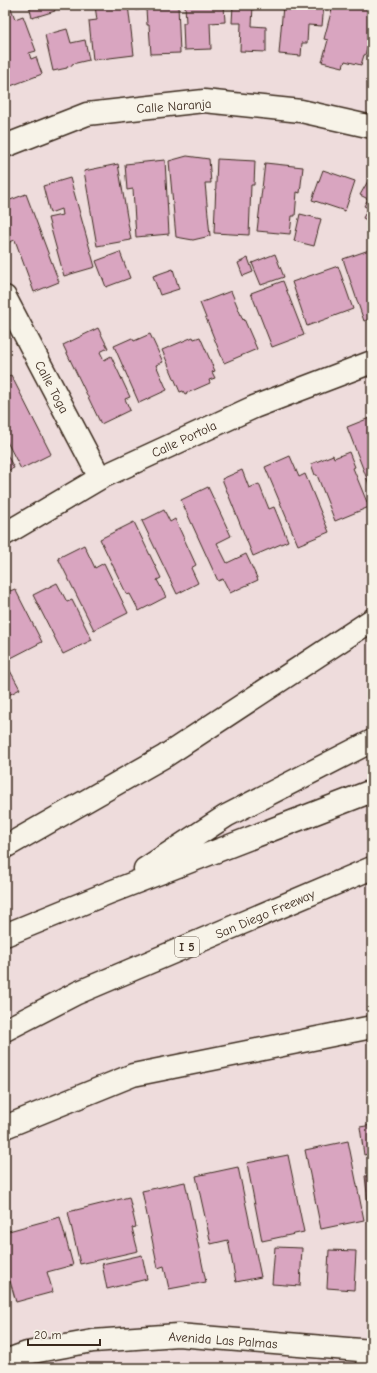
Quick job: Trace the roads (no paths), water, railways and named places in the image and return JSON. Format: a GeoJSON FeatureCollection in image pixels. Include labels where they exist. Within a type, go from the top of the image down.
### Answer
{"type":"FeatureCollection","features":[{"type":"Feature","properties":{"kind":"main road","name":"Calle Naranja"},"geometry":{"type":"LineString","coordinates":[[5,146],[87,114],[204,101],[301,111],[372,127]]}},
{"type":"Feature","properties":{"kind":"main road","name":"Calle Toga"},"geometry":{"type":"LineString","coordinates":[[5,297],[100,478]]}},
{"type":"Feature","properties":{"kind":"main road","name":"Calle Portola"},"geometry":{"type":"LineString","coordinates":[[5,534],[100,478],[254,407],[372,362]]}},
{"type":"Feature","properties":{"kind":"main road"},"geometry":{"type":"LineString","coordinates":[[5,847],[165,756],[372,620]]}},
{"type":"Feature","properties":{"kind":"main road"},"geometry":{"type":"LineString","coordinates":[[108,893],[226,816],[372,741]]}},
{"type":"Feature","properties":{"kind":"main road"},"geometry":{"type":"LineString","coordinates":[[5,935],[108,893],[372,791]]}},
{"type":"Feature","properties":{"kind":"main road","name":"San Diego Freeway"},"geometry":{"type":"LineString","coordinates":[[5,1030],[77,993],[372,868]]}},
{"type":"Feature","properties":{"kind":"main road"},"geometry":{"type":"LineString","coordinates":[[5,1127],[134,1075],[372,1027]]}},
{"type":"Feature","properties":{"kind":"main road","name":"Avenida Las Palmas"},"geometry":{"type":"LineString","coordinates":[[5,1360],[27,1353],[93,1341],[178,1335],[369,1356]]}}]}
